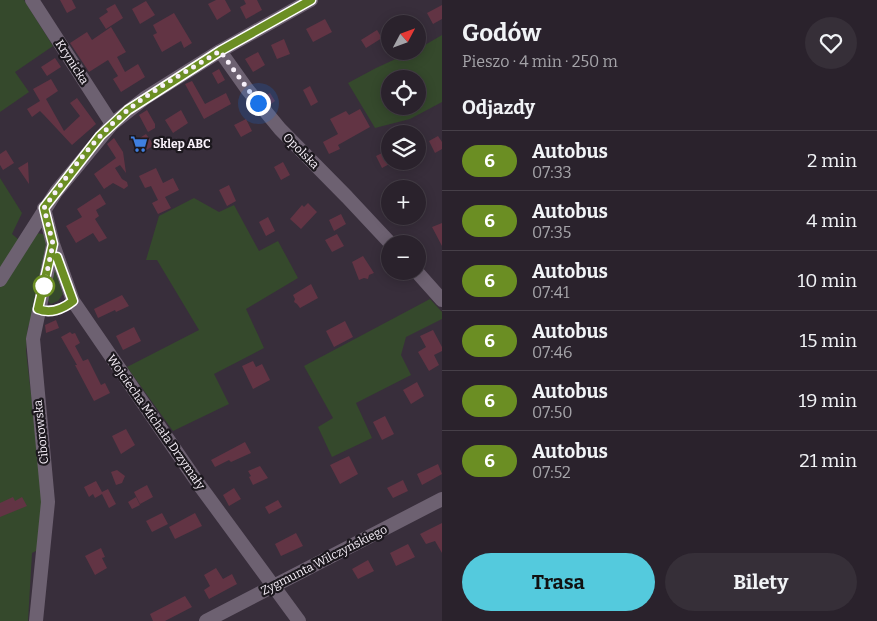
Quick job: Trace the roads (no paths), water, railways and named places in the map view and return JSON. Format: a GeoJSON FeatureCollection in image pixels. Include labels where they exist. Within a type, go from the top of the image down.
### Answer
{"type":"FeatureCollection","features":[{"type":"Feature","properties":{"kind":"street","name":"Krynicka"},"geometry":{"type":"LineString","coordinates":[[32,0],[112,124]]}},
{"type":"Feature","properties":{"kind":"street"},"geometry":{"type":"LineString","coordinates":[[0,280],[44,208],[71,172],[112,124],[145,98],[220,51],[311,0]]}},
{"type":"Feature","properties":{"kind":"street","name":"Opolska"},"geometry":{"type":"LineString","coordinates":[[220,51],[247,89],[280,129],[383,235]]}},
{"type":"Feature","properties":{"kind":"street","name":"Wojciecha Michała Drzymały"},"geometry":{"type":"LineString","coordinates":[[44,208],[53,244],[73,301],[200,486],[299,621]]}},
{"type":"Feature","properties":{"kind":"street","name":"Ciborowska"},"geometry":{"type":"LineString","coordinates":[[36,621],[48,502],[33,339],[53,244]]}},
{"type":"Feature","properties":{"kind":"street"},"geometry":{"type":"LineString","coordinates":[[424,280],[442,300]]}},
{"type":"Feature","properties":{"kind":"street","name":"Zygmunta Wilczyńskiego"},"geometry":{"type":"LineString","coordinates":[[206,621],[442,499]]}},
{"type":"Feature","properties":{"kind":"place","name":"Sklep ABC"},"geometry":{"type":"Point","coordinates":[139,144]}}]}
